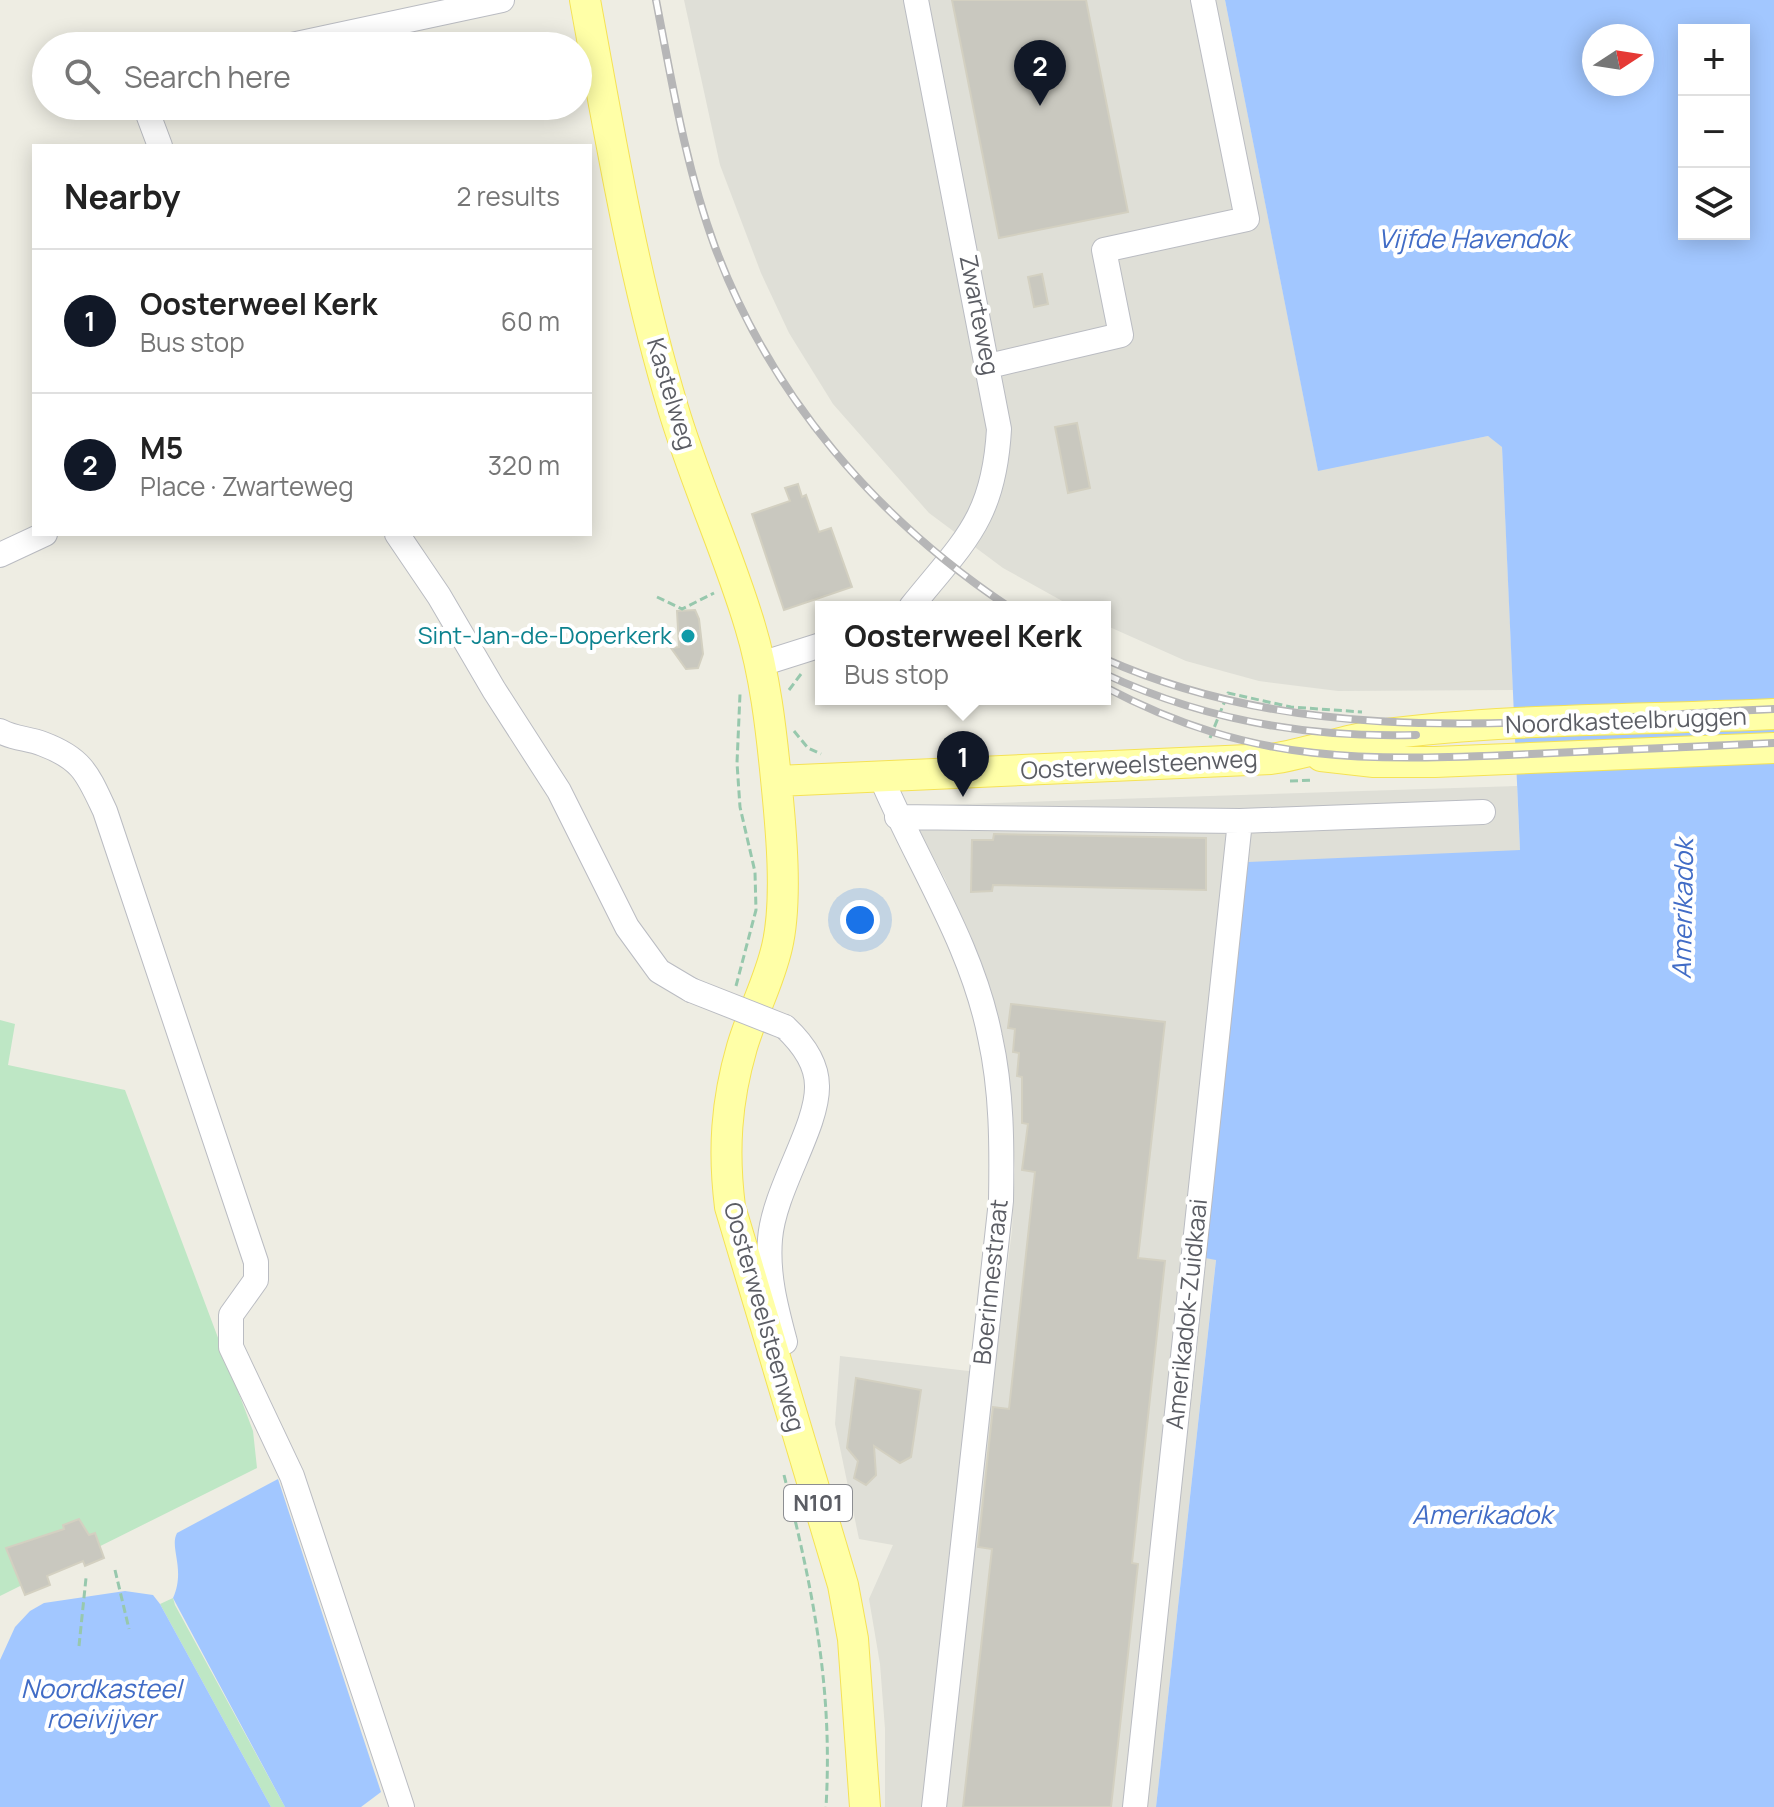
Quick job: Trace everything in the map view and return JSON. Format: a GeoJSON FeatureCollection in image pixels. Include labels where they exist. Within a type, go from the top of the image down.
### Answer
{"type":"FeatureCollection","features":[{"type":"Feature","properties":{"kind":"main road","name":"Kastelweg"},"geometry":{"type":"LineString","coordinates":[[585,0],[591,32]]}},
{"type":"Feature","properties":{"kind":"main road","name":"Kastelweg"},"geometry":{"type":"LineString","coordinates":[[592,37],[634,262],[652,337],[674,412],[761,664],[777,781]]}},
{"type":"Feature","properties":{"kind":"main road","name":"Noordkasteelbruggen"},"geometry":{"type":"LineString","coordinates":[[1478,727],[1774,714]]}},
{"type":"Feature","properties":{"kind":"main road","name":"Oosterweelsteenweg"},"geometry":{"type":"LineString","coordinates":[[1305,754],[1374,736],[1478,727]]}},
{"type":"Feature","properties":{"kind":"main road","name":"Noordkasteelbruggen"},"geometry":{"type":"LineString","coordinates":[[1480,761],[1774,748]]}},
{"type":"Feature","properties":{"kind":"main road","name":"Oosterweelsteenweg"},"geometry":{"type":"LineString","coordinates":[[865,1805],[853,1639],[843,1585],[734,1222],[726,1174],[727,1107],[743,1045],[778,944],[781,902],[777,781],[1305,754],[1374,762],[1480,761]]}},
{"type":"Feature","properties":{"kind":"street"},"geometry":{"type":"LineString","coordinates":[[352,32],[502,0]]}},
{"type":"Feature","properties":{"kind":"street","name":"Zwarteweg"},"geometry":{"type":"LineString","coordinates":[[916,0],[999,429],[997,465],[990,497],[977,525],[916,601]]}},
{"type":"Feature","properties":{"kind":"street"},"geometry":{"type":"LineString","coordinates":[[989,366],[1121,335],[1104,250],[1247,219],[1203,0]]}},
{"type":"Feature","properties":{"kind":"street"},"geometry":{"type":"LineString","coordinates":[[150,120],[159,144]]}},
{"type":"Feature","properties":{"kind":"street"},"geometry":{"type":"LineString","coordinates":[[0,555],[41,536]]}},
{"type":"Feature","properties":{"kind":"street"},"geometry":{"type":"LineString","coordinates":[[398,536],[559,791],[627,927],[659,971],[691,990],[785,1027],[809,1057],[817,1086],[810,1120],[783,1182],[770,1238],[771,1287],[851,1593],[866,1681],[869,1750],[865,1805]]}},
{"type":"Feature","properties":{"kind":"street"},"geometry":{"type":"LineString","coordinates":[[761,664],[815,647]]}},
{"type":"Feature","properties":{"kind":"street"},"geometry":{"type":"LineString","coordinates":[[0,731],[12,738],[42,743],[85,767],[105,811],[256,1262],[256,1280],[231,1315],[231,1347],[292,1476],[402,1807]]}},
{"type":"Feature","properties":{"kind":"street","name":"Boerinnestraat"},"geometry":{"type":"LineString","coordinates":[[881,777],[897,817],[961,947],[978,993],[990,1035],[1002,1132],[1001,1201],[934,1807]]}},
{"type":"Feature","properties":{"kind":"street"},"geometry":{"type":"LineString","coordinates":[[897,817],[1240,821],[1483,812]]}},
{"type":"Feature","properties":{"kind":"street","name":"Amerikadok-Zuidkaai"},"geometry":{"type":"LineString","coordinates":[[1135,1807],[1240,821]]}},
{"type":"Feature","properties":{"kind":"path"},"geometry":{"type":"LineString","coordinates":[[657,597],[682,609],[714,593]]}},
{"type":"Feature","properties":{"kind":"path"},"geometry":{"type":"LineString","coordinates":[[787,695],[796,678],[806,670]]}},
{"type":"Feature","properties":{"kind":"path"},"geometry":{"type":"LineString","coordinates":[[1200,742],[1209,742],[1228,693],[1291,707],[1375,713]]}},
{"type":"Feature","properties":{"kind":"path"},"geometry":{"type":"LineString","coordinates":[[790,725],[808,748],[829,757]]}},
{"type":"Feature","properties":{"kind":"path"},"geometry":{"type":"LineString","coordinates":[[115,1570],[129,1629]]}},
{"type":"Feature","properties":{"kind":"path"},"geometry":{"type":"LineString","coordinates":[[79,1646],[86,1578]]}},
{"type":"Feature","properties":{"kind":"shaded area"},"geometry":{"type":"Polygon","coordinates":[[[684,0],[1225,0],[1318,470],[1488,436],[1499,441],[1502,447],[1513,690],[1338,691],[1259,681],[1186,661],[1111,628],[1111,601],[1062,601],[1003,568],[929,513],[833,404],[789,333],[761,273],[720,165],[684,0]]]}},
{"type":"Feature","properties":{"kind":"shaded area"},"geometry":{"type":"Polygon","coordinates":[[[1517,786],[1520,850],[1205,1258],[1216,1259],[1156,1807],[885,1807],[885,1729],[880,1664],[869,1599],[893,1545],[859,1539],[835,1424],[840,1356],[994,1374],[1012,1230],[1015,1169],[1007,1061],[980,964],[945,879],[905,806],[1517,786]]]}},
{"type":"Feature","properties":{"kind":"green space"},"geometry":{"type":"Polygon","coordinates":[[[0,1020],[15,1024],[8,1065],[125,1090],[253,1431],[257,1468],[0,1596],[0,1020]]]}},
{"type":"Feature","properties":{"kind":"green space"},"geometry":{"type":"Polygon","coordinates":[[[173,1598],[285,1807],[271,1807],[160,1604],[173,1598]]]}},
{"type":"Feature","properties":{"kind":"water","name":"Amerikadok"},"geometry":{"type":"Polygon","coordinates":[[[1225,0],[1774,0],[1774,1807],[1156,1807],[1216,1260],[1205,1258],[1248,862],[1520,850],[1502,447],[1488,436],[1318,471],[1225,0]]]}},
{"type":"Feature","properties":{"kind":"water"},"geometry":{"type":"Polygon","coordinates":[[[278,1479],[381,1792],[361,1807],[285,1807],[173,1598],[178,1578],[177,1533],[278,1479]]]}},
{"type":"Feature","properties":{"kind":"water","name":"Noordkasteel roeivijver"},"geometry":{"type":"Polygon","coordinates":[[[125,1591],[153,1595],[160,1604],[271,1807],[0,1807],[0,1660],[15,1627],[30,1611],[44,1603],[125,1591]]]}},
{"type":"Feature","properties":{"kind":"building"},"geometry":{"type":"Polygon","coordinates":[[[952,0],[1086,0],[1128,212],[999,238],[952,0]]]}},
{"type":"Feature","properties":{"kind":"building"},"geometry":{"type":"Polygon","coordinates":[[[1042,274],[1048,304],[1034,307],[1028,277],[1042,274]]]}},
{"type":"Feature","properties":{"kind":"building"},"geometry":{"type":"Polygon","coordinates":[[[1077,423],[1090,488],[1068,493],[1055,427],[1077,423]]]}},
{"type":"Feature","properties":{"kind":"building"},"geometry":{"type":"Polygon","coordinates":[[[798,484],[802,497],[806,495],[819,532],[831,528],[852,587],[784,610],[752,514],[790,501],[785,488],[798,484]]]}},
{"type":"Feature","properties":{"kind":"building","name":"Sint-Jan-de-Doperkerk"},"geometry":{"type":"Polygon","coordinates":[[[695,610],[703,654],[698,668],[686,669],[671,648],[679,647],[677,611],[695,610]]]}},
{"type":"Feature","properties":{"kind":"building"},"geometry":{"type":"Polygon","coordinates":[[[994,834],[1206,838],[1206,890],[993,885],[992,891],[971,892],[972,840],[993,840],[994,834]]]}},
{"type":"Feature","properties":{"kind":"building"},"geometry":{"type":"Polygon","coordinates":[[[1011,1004],[1165,1022],[1138,1258],[1165,1261],[1132,1563],[1138,1564],[1111,1807],[963,1807],[992,1549],[978,1547],[993,1407],[1009,1409],[1035,1172],[1022,1170],[1028,1124],[1022,1123],[1022,1077],[1017,1076],[1019,1053],[1013,1052],[1015,1029],[1008,1028],[1011,1004]]]}},
{"type":"Feature","properties":{"kind":"building"},"geometry":{"type":"Polygon","coordinates":[[[856,1378],[921,1390],[911,1457],[900,1463],[874,1446],[876,1475],[866,1485],[854,1478],[858,1461],[847,1448],[856,1378]]]}},
{"type":"Feature","properties":{"kind":"building"},"geometry":{"type":"Polygon","coordinates":[[[79,1519],[89,1535],[95,1533],[104,1558],[85,1566],[83,1561],[47,1576],[50,1585],[25,1595],[6,1548],[64,1529],[63,1525],[79,1519]]]}},
{"type":"Feature","properties":{"kind":"railway"},"geometry":{"type":"LineString","coordinates":[[656,0],[681,125],[705,217],[738,302],[766,354],[798,404],[873,494],[915,535],[1001,601]]}},
{"type":"Feature","properties":{"kind":"railway"},"geometry":{"type":"LineString","coordinates":[[1111,661],[1186,689],[1268,708],[1351,719],[1519,723],[1774,709]]}},
{"type":"Feature","properties":{"kind":"railway"},"geometry":{"type":"LineString","coordinates":[[1111,677],[1180,703],[1257,723],[1336,733],[1416,735]]}},
{"type":"Feature","properties":{"kind":"railway"},"geometry":{"type":"LineString","coordinates":[[1111,690],[1159,713],[1212,732],[1313,753],[1417,758],[1774,743]]}},
{"type":"Feature","properties":{"kind":"place","name":"M5"},"geometry":{"type":"Point","coordinates":[1040,106]}},
{"type":"Feature","properties":{"kind":"place","name":"Sint-Jan-de-Doperkerk"},"geometry":{"type":"Point","coordinates":[688,636]}},
{"type":"Feature","properties":{"kind":"place","name":"Oosterweel Kerk"},"geometry":{"type":"Point","coordinates":[963,797]}},
{"type":"Feature","properties":{"kind":"water label","name":"Vijfde Havendok"},"geometry":{"type":"Point","coordinates":[1473,239]}}]}
